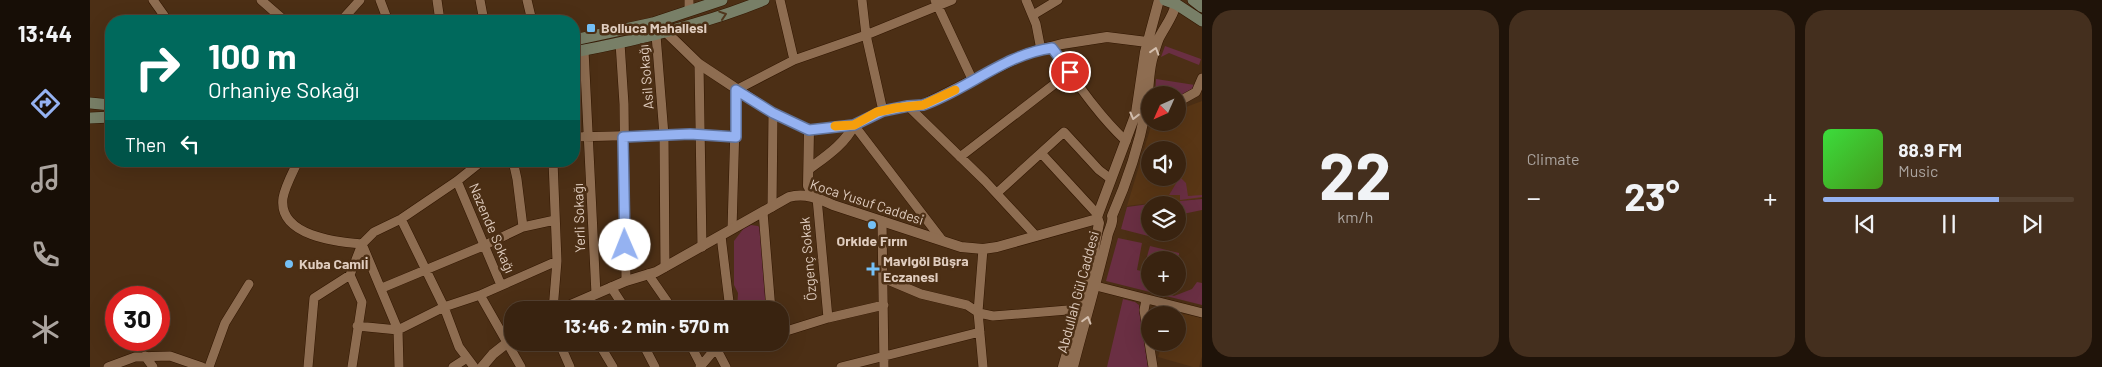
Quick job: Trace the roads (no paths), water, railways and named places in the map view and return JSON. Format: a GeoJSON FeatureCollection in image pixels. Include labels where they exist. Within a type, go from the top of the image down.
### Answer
{"type":"FeatureCollection","features":[{"type":"Feature","properties":{"kind":"main road"},"geometry":{"type":"LineString","coordinates":[[580,39],[661,20],[689,6],[722,0]]}},
{"type":"Feature","properties":{"kind":"main road"},"geometry":{"type":"LineString","coordinates":[[580,51],[661,34],[742,9],[764,0]]}},
{"type":"Feature","properties":{"kind":"main road"},"geometry":{"type":"LineString","coordinates":[[1193,0],[1202,7]]}},
{"type":"Feature","properties":{"kind":"main road"},"geometry":{"type":"LineString","coordinates":[[1172,1],[1202,21]]}},
{"type":"Feature","properties":{"kind":"main road"},"geometry":{"type":"LineString","coordinates":[[90,103],[105,105]]}},
{"type":"Feature","properties":{"kind":"main road"},"geometry":{"type":"LineString","coordinates":[[90,118],[105,117]]}},
{"type":"Feature","properties":{"kind":"street"},"geometry":{"type":"LineString","coordinates":[[153,0],[164,15]]}},
{"type":"Feature","properties":{"kind":"street"},"geometry":{"type":"LineString","coordinates":[[260,0],[278,15]]}},
{"type":"Feature","properties":{"kind":"street"},"geometry":{"type":"LineString","coordinates":[[346,15],[360,0]]}},
{"type":"Feature","properties":{"kind":"street"},"geometry":{"type":"LineString","coordinates":[[380,0],[386,15]]}},
{"type":"Feature","properties":{"kind":"street"},"geometry":{"type":"LineString","coordinates":[[437,0],[439,15]]}},
{"type":"Feature","properties":{"kind":"street"},"geometry":{"type":"LineString","coordinates":[[480,0],[483,15]]}},
{"type":"Feature","properties":{"kind":"street"},"geometry":{"type":"LineString","coordinates":[[527,0],[531,15]]}},
{"type":"Feature","properties":{"kind":"street"},"geometry":{"type":"LineString","coordinates":[[530,11],[536,0]]}},
{"type":"Feature","properties":{"kind":"street"},"geometry":{"type":"LineString","coordinates":[[780,0],[794,60]]}},
{"type":"Feature","properties":{"kind":"street"},"geometry":{"type":"LineString","coordinates":[[862,0],[866,35],[883,111]]}},
{"type":"Feature","properties":{"kind":"street"},"geometry":{"type":"LineString","coordinates":[[736,90],[794,60],[866,35],[936,3],[952,0]]}},
{"type":"Feature","properties":{"kind":"street"},"geometry":{"type":"LineString","coordinates":[[1026,0],[1033,15],[1041,50]]}},
{"type":"Feature","properties":{"kind":"street"},"geometry":{"type":"LineString","coordinates":[[1033,15],[1058,0]]}},
{"type":"Feature","properties":{"kind":"street","name":"Abdullah Gül Caddesi"},"geometry":{"type":"LineString","coordinates":[[1063,367],[1088,280],[1098,218],[1136,113],[1147,42],[1159,0]]}},
{"type":"Feature","properties":{"kind":"street","name":"Abdullah Gül Caddesi"},"geometry":{"type":"LineString","coordinates":[[1149,86],[1154,53],[1158,39],[1171,18],[1172,1]]}},
{"type":"Feature","properties":{"kind":"street"},"geometry":{"type":"LineString","coordinates":[[936,3],[973,81]]}},
{"type":"Feature","properties":{"kind":"street"},"geometry":{"type":"LineString","coordinates":[[1171,18],[1190,14]]}},
{"type":"Feature","properties":{"kind":"street"},"geometry":{"type":"LineString","coordinates":[[661,20],[661,34],[699,64],[773,113],[809,130],[854,125],[883,111],[932,102],[1024,55],[1041,50],[1077,41],[1107,37],[1147,42]]}},
{"type":"Feature","properties":{"kind":"street","name":"Asil Sokağı"},"geometry":{"type":"LineString","coordinates":[[661,34],[665,267]]}},
{"type":"Feature","properties":{"kind":"street"},"geometry":{"type":"LineString","coordinates":[[620,43],[624,104],[626,281]]}},
{"type":"Feature","properties":{"kind":"street"},"geometry":{"type":"LineString","coordinates":[[1052,48],[1113,129],[1126,141]]}},
{"type":"Feature","properties":{"kind":"street","name":"Yerli Sokağı"},"geometry":{"type":"LineString","coordinates":[[580,59],[590,137],[596,294]]}},
{"type":"Feature","properties":{"kind":"street"},"geometry":{"type":"LineString","coordinates":[[699,64],[702,248]]}},
{"type":"Feature","properties":{"kind":"street"},"geometry":{"type":"LineString","coordinates":[[960,157],[1070,72]]}},
{"type":"Feature","properties":{"kind":"street"},"geometry":{"type":"LineString","coordinates":[[1186,98],[1196,92],[1202,78]]}},
{"type":"Feature","properties":{"kind":"street"},"geometry":{"type":"LineString","coordinates":[[732,229],[736,90]]}},
{"type":"Feature","properties":{"kind":"street"},"geometry":{"type":"LineString","coordinates":[[908,106],[997,194],[1036,236]]}},
{"type":"Feature","properties":{"kind":"street"},"geometry":{"type":"LineString","coordinates":[[771,301],[768,209],[773,113]]}},
{"type":"Feature","properties":{"kind":"street"},"geometry":{"type":"LineString","coordinates":[[809,169],[828,155],[849,134],[854,125]]}},
{"type":"Feature","properties":{"kind":"street"},"geometry":{"type":"LineString","coordinates":[[854,125],[942,240]]}},
{"type":"Feature","properties":{"kind":"street"},"geometry":{"type":"LineString","coordinates":[[809,130],[808,186],[817,198]]}},
{"type":"Feature","properties":{"kind":"street","name":"Abdullah Gül Caddesi"},"geometry":{"type":"LineString","coordinates":[[1073,367],[1096,286],[1111,220],[1128,175],[1141,131]]}},
{"type":"Feature","properties":{"kind":"street"},"geometry":{"type":"LineString","coordinates":[[997,194],[1064,132],[1099,170],[1111,179]]}},
{"type":"Feature","properties":{"kind":"street"},"geometry":{"type":"LineString","coordinates":[[580,137],[664,135],[736,137]]}},
{"type":"Feature","properties":{"kind":"street"},"geometry":{"type":"LineString","coordinates":[[1041,153],[1098,218],[1108,211],[1111,220]]}},
{"type":"Feature","properties":{"kind":"street"},"geometry":{"type":"LineString","coordinates":[[296,167],[284,197],[286,211],[291,220],[304,232],[332,241],[362,244]]}},
{"type":"Feature","properties":{"kind":"street"},"geometry":{"type":"LineString","coordinates":[[308,367],[314,298],[350,275],[362,244],[374,232],[401,219],[457,181],[474,167]]}},
{"type":"Feature","properties":{"kind":"street"},"geometry":{"type":"LineString","coordinates":[[515,167],[518,179],[523,227]]}},
{"type":"Feature","properties":{"kind":"street"},"geometry":{"type":"LineString","coordinates":[[552,167],[557,261],[555,301]]}},
{"type":"Feature","properties":{"kind":"street","name":"Nazende Sokağı"},"geometry":{"type":"LineString","coordinates":[[457,181],[501,286]]}},
{"type":"Feature","properties":{"kind":"street"},"geometry":{"type":"LineString","coordinates":[[800,194],[808,186]]}},
{"type":"Feature","properties":{"kind":"street","name":"Koca Yusuf Caddesi"},"geometry":{"type":"LineString","coordinates":[[586,301],[611,287],[665,267],[702,248],[789,197],[800,194],[817,198],[961,247],[983,249],[998,247],[1098,218]]}},
{"type":"Feature","properties":{"kind":"street","name":"Özgenç Sokak"},"geometry":{"type":"LineString","coordinates":[[817,198],[828,318]]}},
{"type":"Feature","properties":{"kind":"street"},"geometry":{"type":"LineString","coordinates":[[401,219],[444,307],[459,347],[474,367]]}},
{"type":"Feature","properties":{"kind":"street"},"geometry":{"type":"LineString","coordinates":[[382,288],[483,246],[523,227],[555,220]]}},
{"type":"Feature","properties":{"kind":"street"},"geometry":{"type":"LineString","coordinates":[[882,221],[884,367]]}},
{"type":"Feature","properties":{"kind":"street"},"geometry":{"type":"LineString","coordinates":[[720,236],[729,301]]}},
{"type":"Feature","properties":{"kind":"street"},"geometry":{"type":"LineString","coordinates":[[362,244],[398,330],[399,367]]}},
{"type":"Feature","properties":{"kind":"street"},"geometry":{"type":"LineString","coordinates":[[983,249],[978,312],[983,367]]}},
{"type":"Feature","properties":{"kind":"street"},"geometry":{"type":"LineString","coordinates":[[357,326],[398,330],[444,307],[480,295],[557,261]]}},
{"type":"Feature","properties":{"kind":"street"},"geometry":{"type":"LineString","coordinates":[[648,274],[667,301]]}},
{"type":"Feature","properties":{"kind":"street"},"geometry":{"type":"LineString","coordinates":[[350,275],[362,302],[352,367]]}},
{"type":"Feature","properties":{"kind":"street"},"geometry":{"type":"LineString","coordinates":[[883,278],[921,294],[967,305],[978,312],[993,316],[1080,309]]}},
{"type":"Feature","properties":{"kind":"street"},"geometry":{"type":"LineString","coordinates":[[209,367],[225,323],[249,284]]}},
{"type":"Feature","properties":{"kind":"street"},"geometry":{"type":"LineString","coordinates":[[1096,286],[1202,314]]}},
{"type":"Feature","properties":{"kind":"street"},"geometry":{"type":"LineString","coordinates":[[611,287],[620,301]]}},
{"type":"Feature","properties":{"kind":"street"},"geometry":{"type":"LineString","coordinates":[[480,295],[504,331]]}},
{"type":"Feature","properties":{"kind":"street"},"geometry":{"type":"LineString","coordinates":[[1146,300],[1144,310],[1153,367]]}},
{"type":"Feature","properties":{"kind":"street"},"geometry":{"type":"LineString","coordinates":[[789,330],[828,318],[884,305]]}},
{"type":"Feature","properties":{"kind":"street"},"geometry":{"type":"LineString","coordinates":[[841,367],[980,332]]}},
{"type":"Feature","properties":{"kind":"street"},"geometry":{"type":"LineString","coordinates":[[482,367],[504,345]]}},
{"type":"Feature","properties":{"kind":"street"},"geometry":{"type":"LineString","coordinates":[[514,351],[521,367]]}},
{"type":"Feature","properties":{"kind":"street"},"geometry":{"type":"LineString","coordinates":[[563,351],[570,367]]}},
{"type":"Feature","properties":{"kind":"street"},"geometry":{"type":"LineString","coordinates":[[603,351],[613,367]]}},
{"type":"Feature","properties":{"kind":"street"},"geometry":{"type":"LineString","coordinates":[[647,351],[655,367]]}},
{"type":"Feature","properties":{"kind":"street"},"geometry":{"type":"LineString","coordinates":[[693,351],[700,366],[716,351]]}},
{"type":"Feature","properties":{"kind":"street"},"geometry":{"type":"LineString","coordinates":[[723,351],[726,367]]}},
{"type":"Feature","properties":{"kind":"street"},"geometry":{"type":"LineString","coordinates":[[108,367],[135,356],[170,356],[202,367]]}},
{"type":"Feature","properties":{"kind":"street"},"geometry":{"type":"LineString","coordinates":[[145,356],[153,367]]}},
{"type":"Feature","properties":{"kind":"street"},"geometry":{"type":"LineString","coordinates":[[453,367],[467,358]]}},
{"type":"Feature","properties":{"kind":"place","name":"Bolluca Mahallesi"},"geometry":{"type":"Point","coordinates":[591,28]}},
{"type":"Feature","properties":{"kind":"place","name":"Orkide Fırın"},"geometry":{"type":"Point","coordinates":[872,225]}},
{"type":"Feature","properties":{"kind":"place","name":"Kuba Camiİ"},"geometry":{"type":"Point","coordinates":[289,264]}},
{"type":"Feature","properties":{"kind":"place","name":"Mavigöl Büşra Eczanesi"},"geometry":{"type":"Point","coordinates":[873,269]}}]}
